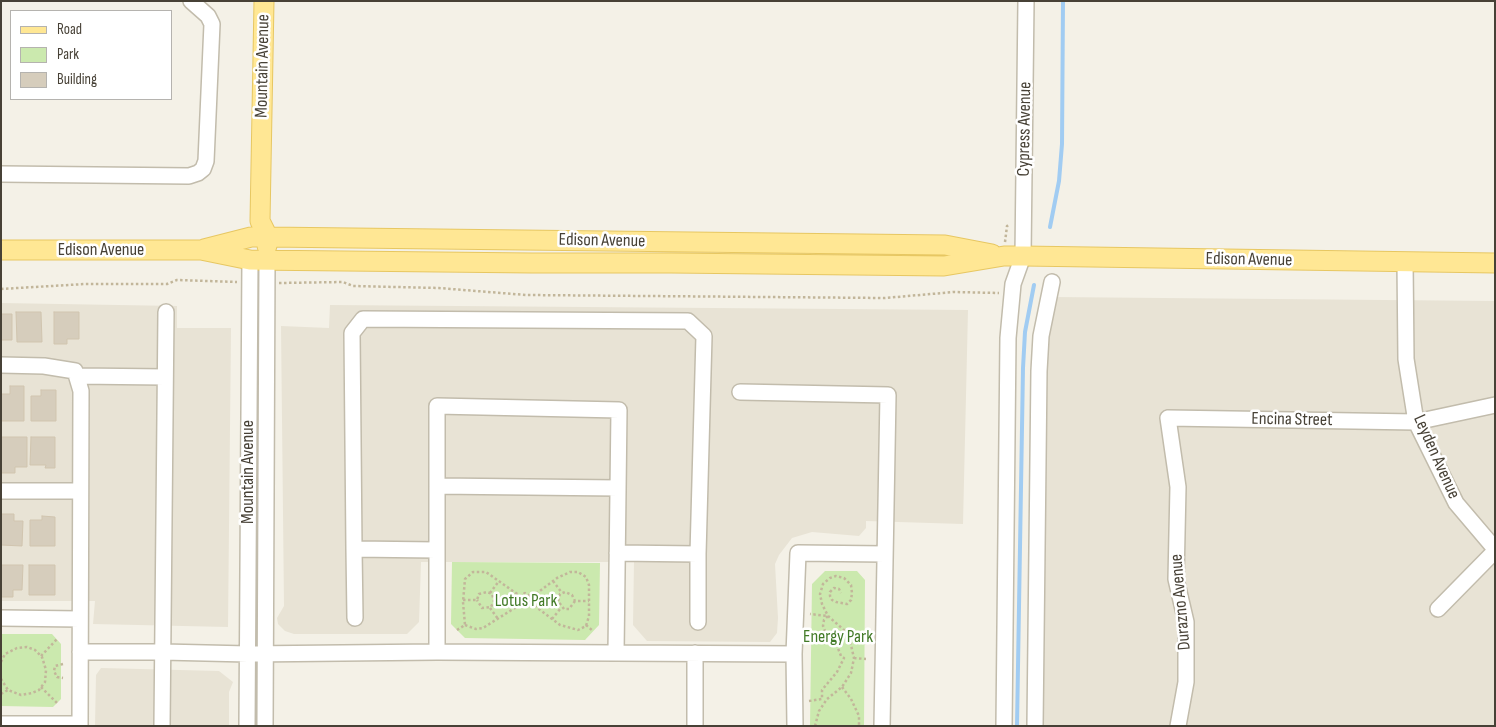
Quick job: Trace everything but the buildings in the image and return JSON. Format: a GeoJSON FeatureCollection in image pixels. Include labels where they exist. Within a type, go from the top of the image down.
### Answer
{"type":"FeatureCollection","features":[{"type":"Feature","properties":{"kind":"main road","name":"Mountain Avenue"},"geometry":{"type":"LineString","coordinates":[[258,261],[264,1]]}},
{"type":"Feature","properties":{"kind":"main road","name":"Edison Avenue"},"geometry":{"type":"LineString","coordinates":[[200,250],[260,231],[945,245],[1013,256],[1495,263]]}},
{"type":"Feature","properties":{"kind":"main road","name":"Edison Avenue"},"geometry":{"type":"LineString","coordinates":[[1,250],[200,250],[258,261],[944,266],[1013,256]]}},
{"type":"Feature","properties":{"kind":"street"},"geometry":{"type":"LineString","coordinates":[[1,174],[189,176],[198,174],[203,169],[206,161],[212,24],[208,16],[191,1]]}},
{"type":"Feature","properties":{"kind":"street","name":"Cypress Avenue"},"geometry":{"type":"LineString","coordinates":[[1004,726],[1007,364],[1009,316],[1013,284],[1026,1]]}},
{"type":"Feature","properties":{"kind":"street","name":"Mountain Avenue"},"geometry":{"type":"LineString","coordinates":[[258,261],[266,654],[265,726]]}},
{"type":"Feature","properties":{"kind":"street","name":"Mountain Avenue"},"geometry":{"type":"LineString","coordinates":[[247,726],[258,261]]}},
{"type":"Feature","properties":{"kind":"street","name":"Leyden Avenue"},"geometry":{"type":"LineString","coordinates":[[1404,262],[1406,359],[1416,422],[1456,504],[1495,550]]}},
{"type":"Feature","properties":{"kind":"street"},"geometry":{"type":"LineString","coordinates":[[1035,726],[1039,371],[1041,336],[1052,282]]}},
{"type":"Feature","properties":{"kind":"street"},"geometry":{"type":"LineString","coordinates":[[162,726],[166,312]]}},
{"type":"Feature","properties":{"kind":"street"},"geometry":{"type":"LineString","coordinates":[[355,618],[352,333],[363,319],[688,321],[704,336],[698,622]]}},
{"type":"Feature","properties":{"kind":"street"},"geometry":{"type":"LineString","coordinates":[[1,365],[44,366],[74,371],[81,391],[80,725],[1,724]]}},
{"type":"Feature","properties":{"kind":"street"},"geometry":{"type":"LineString","coordinates":[[76,376],[165,377]]}},
{"type":"Feature","properties":{"kind":"street"},"geometry":{"type":"LineString","coordinates":[[740,392],[888,395],[882,726]]}},
{"type":"Feature","properties":{"kind":"street","name":"Encina Street"},"geometry":{"type":"LineString","coordinates":[[1168,418],[1416,422],[1495,405]]}},
{"type":"Feature","properties":{"kind":"street"},"geometry":{"type":"LineString","coordinates":[[437,652],[437,406],[619,410],[616,652]]}},
{"type":"Feature","properties":{"kind":"street","name":"Durazno Avenue"},"geometry":{"type":"LineString","coordinates":[[1168,418],[1178,487],[1176,579],[1186,622],[1186,682],[1178,726]]}},
{"type":"Feature","properties":{"kind":"street"},"geometry":{"type":"LineString","coordinates":[[437,486],[618,488]]}},
{"type":"Feature","properties":{"kind":"street"},"geometry":{"type":"LineString","coordinates":[[1,491],[80,491]]}},
{"type":"Feature","properties":{"kind":"street"},"geometry":{"type":"LineString","coordinates":[[354,550],[436,550]]}},
{"type":"Feature","properties":{"kind":"street"},"geometry":{"type":"LineString","coordinates":[[1438,609],[1495,550]]}},
{"type":"Feature","properties":{"kind":"street"},"geometry":{"type":"LineString","coordinates":[[618,553],[698,554]]}},
{"type":"Feature","properties":{"kind":"street"},"geometry":{"type":"LineString","coordinates":[[795,726],[794,654],[798,553],[885,554]]}},
{"type":"Feature","properties":{"kind":"street"},"geometry":{"type":"LineString","coordinates":[[1,618],[80,619]]}},
{"type":"Feature","properties":{"kind":"street"},"geometry":{"type":"LineString","coordinates":[[80,652],[248,654],[437,652],[794,654]]}},
{"type":"Feature","properties":{"kind":"street"},"geometry":{"type":"LineString","coordinates":[[695,726],[696,653]]}},
{"type":"Feature","properties":{"kind":"path"},"geometry":{"type":"LineString","coordinates":[[1,289],[85,284],[167,284],[177,280],[235,282]]}},
{"type":"Feature","properties":{"kind":"path"},"geometry":{"type":"LineString","coordinates":[[282,282],[343,282],[353,286],[440,288],[526,295],[885,298],[954,292],[1012,294]]}},
{"type":"Feature","properties":{"kind":"path"},"geometry":{"type":"LineString","coordinates":[[466,625],[463,600],[464,579],[473,572],[486,572],[520,596]]}},
{"type":"Feature","properties":{"kind":"path"},"geometry":{"type":"LineString","coordinates":[[532,597],[553,581],[570,572],[578,572],[586,577],[589,585],[589,616],[586,625],[578,630],[552,619],[532,604]]}},
{"type":"Feature","properties":{"kind":"path"},"geometry":{"type":"LineString","coordinates":[[815,726],[824,700],[842,687],[851,673],[854,658],[850,641],[844,630],[828,616],[822,604],[820,594],[823,584],[836,576],[844,578],[851,585],[851,600],[847,604],[832,600],[830,592],[834,588],[839,589],[841,593]]}},
{"type":"Feature","properties":{"kind":"path"},"geometry":{"type":"LineString","coordinates":[[490,593],[499,581]]}},
{"type":"Feature","properties":{"kind":"path"},"geometry":{"type":"LineString","coordinates":[[553,581],[562,594]]}},
{"type":"Feature","properties":{"kind":"path"},"geometry":{"type":"LineString","coordinates":[[561,608],[558,601],[560,594],[565,592],[572,595],[575,601]]}},
{"type":"Feature","properties":{"kind":"path"},"geometry":{"type":"LineString","coordinates":[[477,600],[479,594],[490,593]]}},
{"type":"Feature","properties":{"kind":"path"},"geometry":{"type":"LineString","coordinates":[[490,593],[494,601],[490,608]]}},
{"type":"Feature","properties":{"kind":"path"},"geometry":{"type":"LineString","coordinates":[[520,596],[525,593],[532,597]]}},
{"type":"Feature","properties":{"kind":"path"},"geometry":{"type":"LineString","coordinates":[[520,596],[520,604]]}},
{"type":"Feature","properties":{"kind":"path"},"geometry":{"type":"LineString","coordinates":[[532,597],[532,604]]}},
{"type":"Feature","properties":{"kind":"path"},"geometry":{"type":"LineString","coordinates":[[463,600],[477,600]]}},
{"type":"Feature","properties":{"kind":"path"},"geometry":{"type":"LineString","coordinates":[[477,600],[482,608],[490,608]]}},
{"type":"Feature","properties":{"kind":"path"},"geometry":{"type":"LineString","coordinates":[[561,608],[569,608],[575,601],[589,601]]}},
{"type":"Feature","properties":{"kind":"path"},"geometry":{"type":"LineString","coordinates":[[520,604],[522,606],[532,604]]}},
{"type":"Feature","properties":{"kind":"path"},"geometry":{"type":"LineString","coordinates":[[466,625],[476,629],[483,628],[520,604]]}},
{"type":"Feature","properties":{"kind":"path"},"geometry":{"type":"LineString","coordinates":[[490,608],[498,619]]}},
{"type":"Feature","properties":{"kind":"path"},"geometry":{"type":"LineString","coordinates":[[552,619],[561,608]]}},
{"type":"Feature","properties":{"kind":"path"},"geometry":{"type":"LineString","coordinates":[[810,614],[828,616]]}},
{"type":"Feature","properties":{"kind":"path"},"geometry":{"type":"LineString","coordinates":[[824,700],[822,690],[837,672],[844,658],[841,656],[834,638],[825,631],[823,626],[824,620],[828,616]]}},
{"type":"Feature","properties":{"kind":"path"},"geometry":{"type":"LineString","coordinates":[[457,630],[466,625]]}},
{"type":"Feature","properties":{"kind":"path"},"geometry":{"type":"LineString","coordinates":[[586,625],[593,631]]}},
{"type":"Feature","properties":{"kind":"path"},"geometry":{"type":"LineString","coordinates":[[41,656],[58,638]]}},
{"type":"Feature","properties":{"kind":"path"},"geometry":{"type":"LineString","coordinates":[[1,662],[5,654],[17,648],[27,647],[36,650],[41,656],[46,670],[45,682],[32,693],[21,694],[8,690],[1,679]]}},
{"type":"Feature","properties":{"kind":"path"},"geometry":{"type":"LineString","coordinates":[[854,658],[866,659]]}},
{"type":"Feature","properties":{"kind":"path"},"geometry":{"type":"LineString","coordinates":[[63,664],[55,666],[54,671],[56,677],[63,678]]}},
{"type":"Feature","properties":{"kind":"path"},"geometry":{"type":"LineString","coordinates":[[46,670],[54,671]]}},
{"type":"Feature","properties":{"kind":"path"},"geometry":{"type":"LineString","coordinates":[[41,687],[58,704]]}},
{"type":"Feature","properties":{"kind":"path"},"geometry":{"type":"LineString","coordinates":[[842,687],[855,708],[859,726]]}},
{"type":"Feature","properties":{"kind":"path"},"geometry":{"type":"LineString","coordinates":[[1,694],[8,690]]}},
{"type":"Feature","properties":{"kind":"path"},"geometry":{"type":"LineString","coordinates":[[809,701],[824,700]]}},
{"type":"Feature","properties":{"kind":"shaded area"},"geometry":{"type":"Polygon","coordinates":[[[1053,297],[1495,301],[1495,726],[1039,726],[1042,383],[1053,297]]]}},
{"type":"Feature","properties":{"kind":"shaded area"},"geometry":{"type":"Polygon","coordinates":[[[1,303],[177,306],[177,328],[231,328],[228,627],[93,624],[95,601],[1,601],[1,303]]]}},
{"type":"Feature","properties":{"kind":"shaded area"},"geometry":{"type":"Polygon","coordinates":[[[330,305],[968,310],[963,524],[866,521],[866,528],[859,536],[812,532],[792,538],[779,555],[775,564],[778,618],[777,633],[770,642],[647,641],[633,625],[634,562],[421,562],[419,622],[407,634],[294,634],[285,631],[278,624],[277,618],[284,606],[281,326],[329,328],[330,305]]]}},
{"type":"Feature","properties":{"kind":"shaded area"},"geometry":{"type":"Polygon","coordinates":[[[101,668],[219,671],[233,682],[229,692],[229,726],[95,726],[96,675],[101,668]]]}},
{"type":"Feature","properties":{"kind":"green space","name":"Lotus Park"},"geometry":{"type":"Polygon","coordinates":[[[452,562],[600,563],[599,625],[585,640],[465,638],[451,624],[452,562]]]}},
{"type":"Feature","properties":{"kind":"green space","name":"Energy Park"},"geometry":{"type":"Polygon","coordinates":[[[825,571],[857,571],[865,580],[864,726],[810,726],[812,584],[825,571]]]}},
{"type":"Feature","properties":{"kind":"green space"},"geometry":{"type":"Polygon","coordinates":[[[1,634],[52,634],[61,644],[61,699],[53,707],[1,706],[1,634]]]}},
{"type":"Feature","properties":{"kind":"waterway"},"geometry":{"type":"LineString","coordinates":[[1050,227],[1059,181],[1062,144],[1063,1]]}},
{"type":"Feature","properties":{"kind":"waterway"},"geometry":{"type":"LineString","coordinates":[[1017,726],[1023,368],[1025,332],[1034,285]]}}]}
